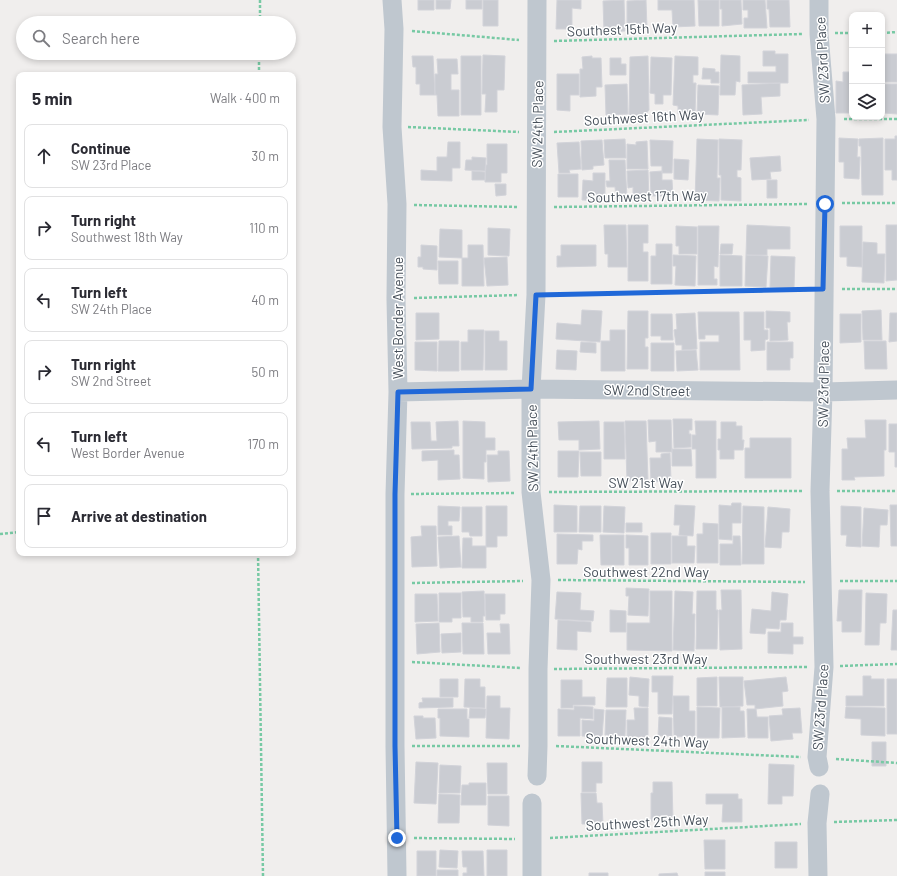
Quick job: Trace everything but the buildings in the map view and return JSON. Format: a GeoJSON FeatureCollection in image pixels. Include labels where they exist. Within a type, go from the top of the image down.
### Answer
{"type":"FeatureCollection","features":[{"type":"Feature","properties":{"kind":"street","name":"West Border Avenue"},"geometry":{"type":"LineString","coordinates":[[392,0],[394,29],[392,127],[397,204],[396,299],[398,392],[395,494],[395,746],[397,876]]}},
{"type":"Feature","properties":{"kind":"street","name":"SW 24th Place"},"geometry":{"type":"LineString","coordinates":[[536,776],[538,746],[538,669],[541,580],[531,492],[531,389],[536,295],[537,0]]}},
{"type":"Feature","properties":{"kind":"street","name":"SW 23rd Place"},"geometry":{"type":"LineString","coordinates":[[818,762],[824,667],[820,491],[823,392],[826,119],[819,34],[819,0]]}},
{"type":"Feature","properties":{"kind":"street","name":"SW 2nd Street"},"geometry":{"type":"LineString","coordinates":[[398,392],[531,389],[823,392],[897,390]]}},
{"type":"Feature","properties":{"kind":"street"},"geometry":{"type":"LineString","coordinates":[[818,876],[817,823],[820,794]]}},
{"type":"Feature","properties":{"kind":"street"},"geometry":{"type":"LineString","coordinates":[[532,803],[532,876]]}},
{"type":"Feature","properties":{"kind":"path"},"geometry":{"type":"LineString","coordinates":[[260,0],[260,16]]}},
{"type":"Feature","properties":{"kind":"path","name":"Southest 15th Way"},"geometry":{"type":"LineString","coordinates":[[394,29],[538,42],[849,33]]}},
{"type":"Feature","properties":{"kind":"path"},"geometry":{"type":"LineString","coordinates":[[885,33],[897,32]]}},
{"type":"Feature","properties":{"kind":"path"},"geometry":{"type":"LineString","coordinates":[[259,72],[260,60]]}},
{"type":"Feature","properties":{"kind":"path","name":"Southwest 16th Way"},"geometry":{"type":"LineString","coordinates":[[392,127],[537,132],[826,119],[897,119]]}},
{"type":"Feature","properties":{"kind":"path","name":"Southwest 17th Way"},"geometry":{"type":"LineString","coordinates":[[397,204],[536,207],[897,203]]}},
{"type":"Feature","properties":{"kind":"path"},"geometry":{"type":"LineString","coordinates":[[396,299],[823,289],[897,290]]}},
{"type":"Feature","properties":{"kind":"path","name":"SW 21st Way"},"geometry":{"type":"LineString","coordinates":[[395,494],[897,491]]}},
{"type":"Feature","properties":{"kind":"path"},"geometry":{"type":"LineString","coordinates":[[0,534],[16,532]]}},
{"type":"Feature","properties":{"kind":"path"},"geometry":{"type":"LineString","coordinates":[[258,556],[263,876]]}},
{"type":"Feature","properties":{"kind":"path","name":"Southwest 22nd Way"},"geometry":{"type":"LineString","coordinates":[[396,583],[541,580],[822,582],[897,581]]}},
{"type":"Feature","properties":{"kind":"path","name":"Southwest 23rd Way"},"geometry":{"type":"LineString","coordinates":[[396,661],[538,669],[824,667],[897,664]]}},
{"type":"Feature","properties":{"kind":"path","name":"Southwest 24th Way"},"geometry":{"type":"LineString","coordinates":[[395,746],[538,746],[818,762],[897,763]]}},
{"type":"Feature","properties":{"kind":"path","name":"Southwest 25th Way"},"geometry":{"type":"LineString","coordinates":[[397,838],[532,839],[897,820]]}},
{"type":"Feature","properties":{"kind":"route"},"geometry":{"type":"LineString","coordinates":[[397,838],[395,746],[395,494],[398,392],[531,389],[536,295],[823,289],[825,204]]}}]}
